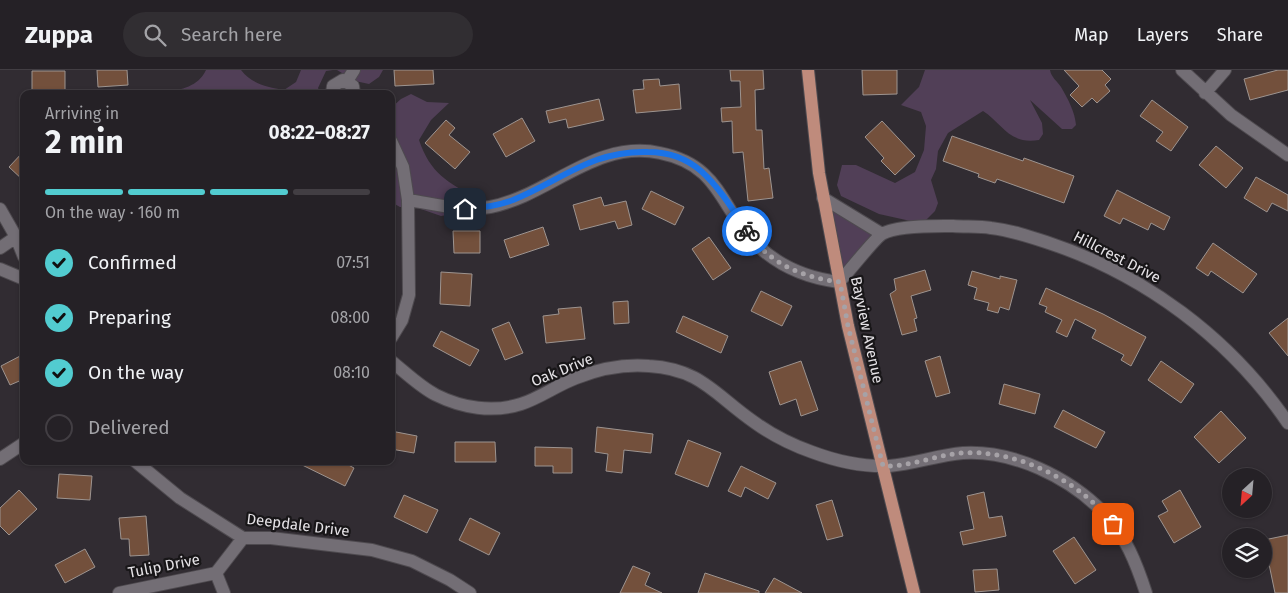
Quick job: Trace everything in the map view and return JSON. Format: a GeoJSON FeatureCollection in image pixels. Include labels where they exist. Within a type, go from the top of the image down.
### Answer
{"type":"FeatureCollection","features":[{"type":"Feature","properties":{"kind":"main road","name":"Bayview Avenue"},"geometry":{"type":"LineString","coordinates":[[808,70],[823,198],[848,326],[914,593]]}},
{"type":"Feature","properties":{"kind":"street"},"geometry":{"type":"LineString","coordinates":[[1182,70],[1206,93],[1260,138],[1288,155]]}},
{"type":"Feature","properties":{"kind":"street"},"geometry":{"type":"LineString","coordinates":[[1206,93],[1225,70]]}},
{"type":"Feature","properties":{"kind":"street"},"geometry":{"type":"LineString","coordinates":[[333,90],[336,83],[350,74],[354,90]]}},
{"type":"Feature","properties":{"kind":"street"},"geometry":{"type":"LineString","coordinates":[[395,150],[403,167],[408,200],[408,295],[402,320],[395,331]]}},
{"type":"Feature","properties":{"kind":"street"},"geometry":{"type":"LineString","coordinates":[[408,200],[465,209],[490,207],[513,200],[602,157],[628,151],[658,152],[680,157],[700,170],[718,189],[752,240],[782,265],[798,273],[822,280],[840,282],[882,234],[823,198]]}},
{"type":"Feature","properties":{"kind":"street"},"geometry":{"type":"LineString","coordinates":[[0,209],[20,239],[0,248]]}},
{"type":"Feature","properties":{"kind":"street","name":"Hillcrest Drive"},"geometry":{"type":"LineString","coordinates":[[882,234],[929,225],[992,228],[1020,234],[1085,256],[1142,285],[1212,336],[1250,373],[1288,422]]}},
{"type":"Feature","properties":{"kind":"street"},"geometry":{"type":"LineString","coordinates":[[0,269],[20,277]]}},
{"type":"Feature","properties":{"kind":"street","name":"Oak Drive"},"geometry":{"type":"LineString","coordinates":[[395,363],[434,394],[461,405],[483,408],[521,404],[577,378],[605,370],[648,366],[680,370],[703,381],[753,422],[800,448],[824,456],[862,465],[883,466],[961,453],[981,453],[1007,458],[1041,469],[1080,492],[1104,513],[1121,535],[1140,572],[1146,593]]}},
{"type":"Feature","properties":{"kind":"street"},"geometry":{"type":"LineString","coordinates":[[0,459],[20,446]]}},
{"type":"Feature","properties":{"kind":"street","name":"Deepdale Drive"},"geometry":{"type":"LineString","coordinates":[[139,465],[180,498],[243,538],[270,538],[372,550],[412,560],[470,593]]}},
{"type":"Feature","properties":{"kind":"street"},"geometry":{"type":"LineString","coordinates":[[224,593],[216,573],[243,538]]}},
{"type":"Feature","properties":{"kind":"street","name":"Tulip Drive"},"geometry":{"type":"LineString","coordinates":[[120,593],[216,573]]}},
{"type":"Feature","properties":{"kind":"shaded area"},"geometry":{"type":"Polygon","coordinates":[[[206,70],[241,70],[255,82],[284,90],[175,90],[194,84],[203,76],[206,70]]]}},
{"type":"Feature","properties":{"kind":"shaded area"},"geometry":{"type":"Polygon","coordinates":[[[301,70],[333,70],[326,71],[318,88],[319,90],[284,90],[296,82],[301,70]]]}},
{"type":"Feature","properties":{"kind":"shaded area"},"geometry":{"type":"Polygon","coordinates":[[[337,70],[383,70],[379,77],[369,84],[355,81],[337,70]]]}},
{"type":"Feature","properties":{"kind":"shaded area"},"geometry":{"type":"Polygon","coordinates":[[[925,70],[1050,70],[1069,101],[1076,125],[1072,129],[1062,129],[1030,100],[1042,123],[1043,134],[1039,140],[1029,141],[1013,136],[983,111],[948,133],[938,151],[936,169],[931,180],[938,203],[935,211],[926,220],[915,222],[879,214],[841,196],[837,185],[842,165],[856,165],[895,183],[915,172],[924,150],[926,126],[921,112],[901,105],[919,87],[925,70]]]}},
{"type":"Feature","properties":{"kind":"shaded area"},"geometry":{"type":"Polygon","coordinates":[[[411,94],[427,102],[449,103],[431,120],[419,140],[429,161],[441,176],[477,198],[460,213],[441,216],[418,208],[400,207],[395,204],[395,104],[411,94]]]}},
{"type":"Feature","properties":{"kind":"shaded area"},"geometry":{"type":"Polygon","coordinates":[[[827,202],[879,235],[841,276],[827,202]]]}},
{"type":"Feature","properties":{"kind":"building"},"geometry":{"type":"Polygon","coordinates":[[[97,70],[127,70],[128,85],[98,87],[97,70]]]}},
{"type":"Feature","properties":{"kind":"building"},"geometry":{"type":"Polygon","coordinates":[[[394,70],[433,70],[434,84],[395,86],[394,70]]]}},
{"type":"Feature","properties":{"kind":"building"},"geometry":{"type":"Polygon","coordinates":[[[730,70],[763,70],[764,89],[755,90],[756,130],[762,130],[764,169],[769,168],[773,198],[748,201],[743,152],[733,153],[732,121],[722,122],[721,108],[741,107],[740,81],[731,81],[730,70]]]}},
{"type":"Feature","properties":{"kind":"building"},"geometry":{"type":"Polygon","coordinates":[[[862,70],[897,70],[897,94],[863,95],[862,70]]]}},
{"type":"Feature","properties":{"kind":"building"},"geometry":{"type":"Polygon","coordinates":[[[1064,70],[1102,70],[1111,79],[1105,85],[1110,91],[1097,103],[1092,98],[1082,107],[1070,95],[1079,86],[1064,70]]]}},
{"type":"Feature","properties":{"kind":"building"},"geometry":{"type":"Polygon","coordinates":[[[1278,70],[1288,70],[1288,90],[1250,100],[1244,79],[1278,70]]]}},
{"type":"Feature","properties":{"kind":"building"},"geometry":{"type":"Polygon","coordinates":[[[32,71],[65,71],[65,90],[32,90],[32,71]]]}},
{"type":"Feature","properties":{"kind":"building"},"geometry":{"type":"Polygon","coordinates":[[[659,79],[660,86],[679,84],[681,109],[636,113],[633,90],[644,89],[643,80],[659,79]]]}},
{"type":"Feature","properties":{"kind":"building"},"geometry":{"type":"Polygon","coordinates":[[[599,99],[604,120],[568,128],[566,119],[549,123],[546,111],[599,99]]]}},
{"type":"Feature","properties":{"kind":"building"},"geometry":{"type":"Polygon","coordinates":[[[1152,100],[1188,127],[1171,151],[1156,141],[1163,132],[1140,116],[1152,100]]]}},
{"type":"Feature","properties":{"kind":"building"},"geometry":{"type":"Polygon","coordinates":[[[522,118],[535,141],[506,157],[493,134],[522,118]]]}},
{"type":"Feature","properties":{"kind":"building"},"geometry":{"type":"Polygon","coordinates":[[[446,120],[455,128],[449,135],[470,152],[455,169],[425,143],[446,120]]]}},
{"type":"Feature","properties":{"kind":"building"},"geometry":{"type":"Polygon","coordinates":[[[882,121],[915,156],[895,175],[881,161],[884,158],[865,137],[882,121]]]}},
{"type":"Feature","properties":{"kind":"building"},"geometry":{"type":"Polygon","coordinates":[[[952,136],[1023,161],[1024,158],[1074,176],[1064,203],[997,179],[995,183],[978,177],[979,174],[943,161],[952,136]]]}},
{"type":"Feature","properties":{"kind":"building"},"geometry":{"type":"Polygon","coordinates":[[[1216,146],[1243,168],[1226,188],[1199,165],[1216,146]]]}},
{"type":"Feature","properties":{"kind":"building"},"geometry":{"type":"Polygon","coordinates":[[[20,155],[20,177],[9,167],[20,155]]]}},
{"type":"Feature","properties":{"kind":"building"},"geometry":{"type":"Polygon","coordinates":[[[1256,177],[1288,195],[1288,211],[1272,203],[1267,212],[1244,198],[1256,177]]]}},
{"type":"Feature","properties":{"kind":"building"},"geometry":{"type":"Polygon","coordinates":[[[1117,190],[1170,217],[1164,230],[1151,223],[1148,230],[1123,218],[1120,224],[1104,216],[1117,190]]]}},
{"type":"Feature","properties":{"kind":"building"},"geometry":{"type":"Polygon","coordinates":[[[651,191],[684,207],[675,225],[642,209],[651,191]]]}},
{"type":"Feature","properties":{"kind":"building"},"geometry":{"type":"Polygon","coordinates":[[[601,197],[604,206],[626,201],[632,225],[618,229],[615,221],[580,230],[573,205],[601,197]]]}},
{"type":"Feature","properties":{"kind":"building"},"geometry":{"type":"Polygon","coordinates":[[[543,227],[549,245],[510,258],[504,240],[543,227]]]}},
{"type":"Feature","properties":{"kind":"building"},"geometry":{"type":"Polygon","coordinates":[[[453,231],[480,231],[480,253],[454,253],[453,231]]]}},
{"type":"Feature","properties":{"kind":"building"},"geometry":{"type":"Polygon","coordinates":[[[709,237],[731,268],[713,280],[692,249],[709,237]]]}},
{"type":"Feature","properties":{"kind":"building"},"geometry":{"type":"Polygon","coordinates":[[[1213,243],[1257,274],[1243,293],[1211,271],[1208,276],[1196,268],[1213,243]]]}},
{"type":"Feature","properties":{"kind":"building"},"geometry":{"type":"Polygon","coordinates":[[[925,270],[931,290],[911,296],[917,318],[914,319],[917,331],[902,335],[890,294],[896,290],[894,279],[925,270]]]}},
{"type":"Feature","properties":{"kind":"building"},"geometry":{"type":"Polygon","coordinates":[[[972,271],[1000,279],[1000,276],[1017,280],[1009,310],[1000,307],[998,313],[987,310],[989,303],[974,299],[977,288],[968,285],[972,271]]]}},
{"type":"Feature","properties":{"kind":"building"},"geometry":{"type":"Polygon","coordinates":[[[441,272],[472,274],[470,306],[440,304],[441,272]]]}},
{"type":"Feature","properties":{"kind":"building"},"geometry":{"type":"Polygon","coordinates":[[[1046,288],[1103,314],[1146,337],[1131,366],[1121,360],[1124,355],[1092,338],[1096,330],[1075,319],[1067,337],[1056,332],[1062,320],[1045,312],[1047,307],[1039,304],[1046,288]]]}},
{"type":"Feature","properties":{"kind":"building"},"geometry":{"type":"Polygon","coordinates":[[[761,291],[792,306],[782,326],[751,311],[761,291]]]}},
{"type":"Feature","properties":{"kind":"building"},"geometry":{"type":"Polygon","coordinates":[[[628,301],[629,323],[614,324],[613,302],[628,301]]]}},
{"type":"Feature","properties":{"kind":"building"},"geometry":{"type":"Polygon","coordinates":[[[581,307],[585,339],[546,343],[543,316],[559,314],[558,309],[581,307]]]}},
{"type":"Feature","properties":{"kind":"building"},"geometry":{"type":"Polygon","coordinates":[[[683,316],[728,336],[721,353],[676,332],[683,316]]]}},
{"type":"Feature","properties":{"kind":"building"},"geometry":{"type":"Polygon","coordinates":[[[1288,318],[1288,356],[1269,333],[1288,318]]]}},
{"type":"Feature","properties":{"kind":"building"},"geometry":{"type":"Polygon","coordinates":[[[509,322],[523,353],[505,360],[492,329],[509,322]]]}},
{"type":"Feature","properties":{"kind":"building"},"geometry":{"type":"Polygon","coordinates":[[[441,331],[479,350],[470,366],[433,346],[441,331]]]}},
{"type":"Feature","properties":{"kind":"building"},"geometry":{"type":"Polygon","coordinates":[[[20,356],[20,381],[10,385],[1,366],[20,356]]]}},
{"type":"Feature","properties":{"kind":"building"},"geometry":{"type":"Polygon","coordinates":[[[940,356],[950,393],[936,397],[925,361],[940,356]]]}},
{"type":"Feature","properties":{"kind":"building"},"geometry":{"type":"Polygon","coordinates":[[[801,361],[818,410],[801,416],[796,399],[780,405],[769,372],[801,361]]]}},
{"type":"Feature","properties":{"kind":"building"},"geometry":{"type":"Polygon","coordinates":[[[1161,361],[1194,384],[1181,403],[1148,380],[1161,361]]]}},
{"type":"Feature","properties":{"kind":"building"},"geometry":{"type":"Polygon","coordinates":[[[1004,384],[1040,394],[1035,414],[999,404],[1004,384]]]}},
{"type":"Feature","properties":{"kind":"building"},"geometry":{"type":"Polygon","coordinates":[[[1063,410],[1105,432],[1096,448],[1054,427],[1063,410]]]}},
{"type":"Feature","properties":{"kind":"building"},"geometry":{"type":"Polygon","coordinates":[[[1221,411],[1246,438],[1219,463],[1194,437],[1221,411]]]}},
{"type":"Feature","properties":{"kind":"building"},"geometry":{"type":"Polygon","coordinates":[[[597,427],[653,434],[651,453],[624,450],[622,473],[606,471],[608,454],[595,452],[597,427]]]}},
{"type":"Feature","properties":{"kind":"building"},"geometry":{"type":"Polygon","coordinates":[[[395,432],[417,436],[414,453],[395,450],[395,432]]]}},
{"type":"Feature","properties":{"kind":"building"},"geometry":{"type":"Polygon","coordinates":[[[688,440],[721,453],[708,487],[675,474],[688,440]]]}},
{"type":"Feature","properties":{"kind":"building"},"geometry":{"type":"Polygon","coordinates":[[[455,442],[495,442],[496,462],[455,462],[455,442]]]}},
{"type":"Feature","properties":{"kind":"building"},"geometry":{"type":"Polygon","coordinates":[[[535,447],[572,448],[572,473],[553,473],[553,466],[535,466],[535,447]]]}},
{"type":"Feature","properties":{"kind":"building"},"geometry":{"type":"Polygon","coordinates":[[[302,465],[348,465],[354,468],[345,486],[302,465]]]}},
{"type":"Feature","properties":{"kind":"building"},"geometry":{"type":"Polygon","coordinates":[[[741,466],[776,483],[768,499],[745,487],[741,497],[728,491],[741,466]]]}},
{"type":"Feature","properties":{"kind":"building"},"geometry":{"type":"Polygon","coordinates":[[[59,474],[92,476],[90,500],[57,498],[59,474]]]}},
{"type":"Feature","properties":{"kind":"building"},"geometry":{"type":"Polygon","coordinates":[[[19,490],[37,509],[9,535],[0,526],[0,508],[19,490]]]}},
{"type":"Feature","properties":{"kind":"building"},"geometry":{"type":"Polygon","coordinates":[[[1180,490],[1201,527],[1174,543],[1158,516],[1168,511],[1162,501],[1180,490]]]}},
{"type":"Feature","properties":{"kind":"building"},"geometry":{"type":"Polygon","coordinates":[[[984,492],[989,518],[1002,516],[1006,536],[963,545],[960,532],[974,529],[967,496],[984,492]]]}},
{"type":"Feature","properties":{"kind":"building"},"geometry":{"type":"Polygon","coordinates":[[[404,495],[438,510],[427,533],[394,517],[404,495]]]}},
{"type":"Feature","properties":{"kind":"building"},"geometry":{"type":"Polygon","coordinates":[[[832,500],[843,536],[827,540],[816,505],[832,500]]]}},
{"type":"Feature","properties":{"kind":"building"},"geometry":{"type":"Polygon","coordinates":[[[146,516],[149,555],[130,556],[129,539],[121,539],[119,518],[146,516]]]}},
{"type":"Feature","properties":{"kind":"building"},"geometry":{"type":"Polygon","coordinates":[[[470,518],[500,533],[489,555],[459,540],[470,518]]]}},
{"type":"Feature","properties":{"kind":"building"},"geometry":{"type":"Polygon","coordinates":[[[1288,535],[1288,593],[1275,593],[1272,578],[1272,538],[1288,535]]]}},
{"type":"Feature","properties":{"kind":"building"},"geometry":{"type":"Polygon","coordinates":[[[1074,537],[1096,570],[1075,584],[1053,551],[1074,537]]]}},
{"type":"Feature","properties":{"kind":"building"},"geometry":{"type":"Polygon","coordinates":[[[85,549],[95,567],[65,583],[55,565],[85,549]]]}},
{"type":"Feature","properties":{"kind":"building"},"geometry":{"type":"Polygon","coordinates":[[[633,566],[650,573],[645,585],[662,593],[620,593],[633,566]]]}},
{"type":"Feature","properties":{"kind":"building"},"geometry":{"type":"Polygon","coordinates":[[[997,569],[999,590],[975,592],[973,570],[997,569]]]}},
{"type":"Feature","properties":{"kind":"building"},"geometry":{"type":"Polygon","coordinates":[[[705,573],[759,591],[759,593],[698,593],[705,573]]]}},
{"type":"Feature","properties":{"kind":"building"},"geometry":{"type":"Polygon","coordinates":[[[774,578],[802,593],[765,593],[774,578]]]}},
{"type":"Feature","properties":{"kind":"way so far"},"geometry":{"type":"LineString","coordinates":[[747,231],[752,240],[782,265],[798,273],[822,280],[840,282],[848,326],[883,466],[918,462],[961,453],[981,453],[1007,458],[1041,469],[1080,492],[1104,513],[1113,524]]}},
{"type":"Feature","properties":{"kind":"route"},"geometry":{"type":"LineString","coordinates":[[465,209],[490,207],[513,200],[539,188],[560,175],[602,157],[628,151],[658,152],[680,157],[700,170],[718,189],[747,231]]}}]}
